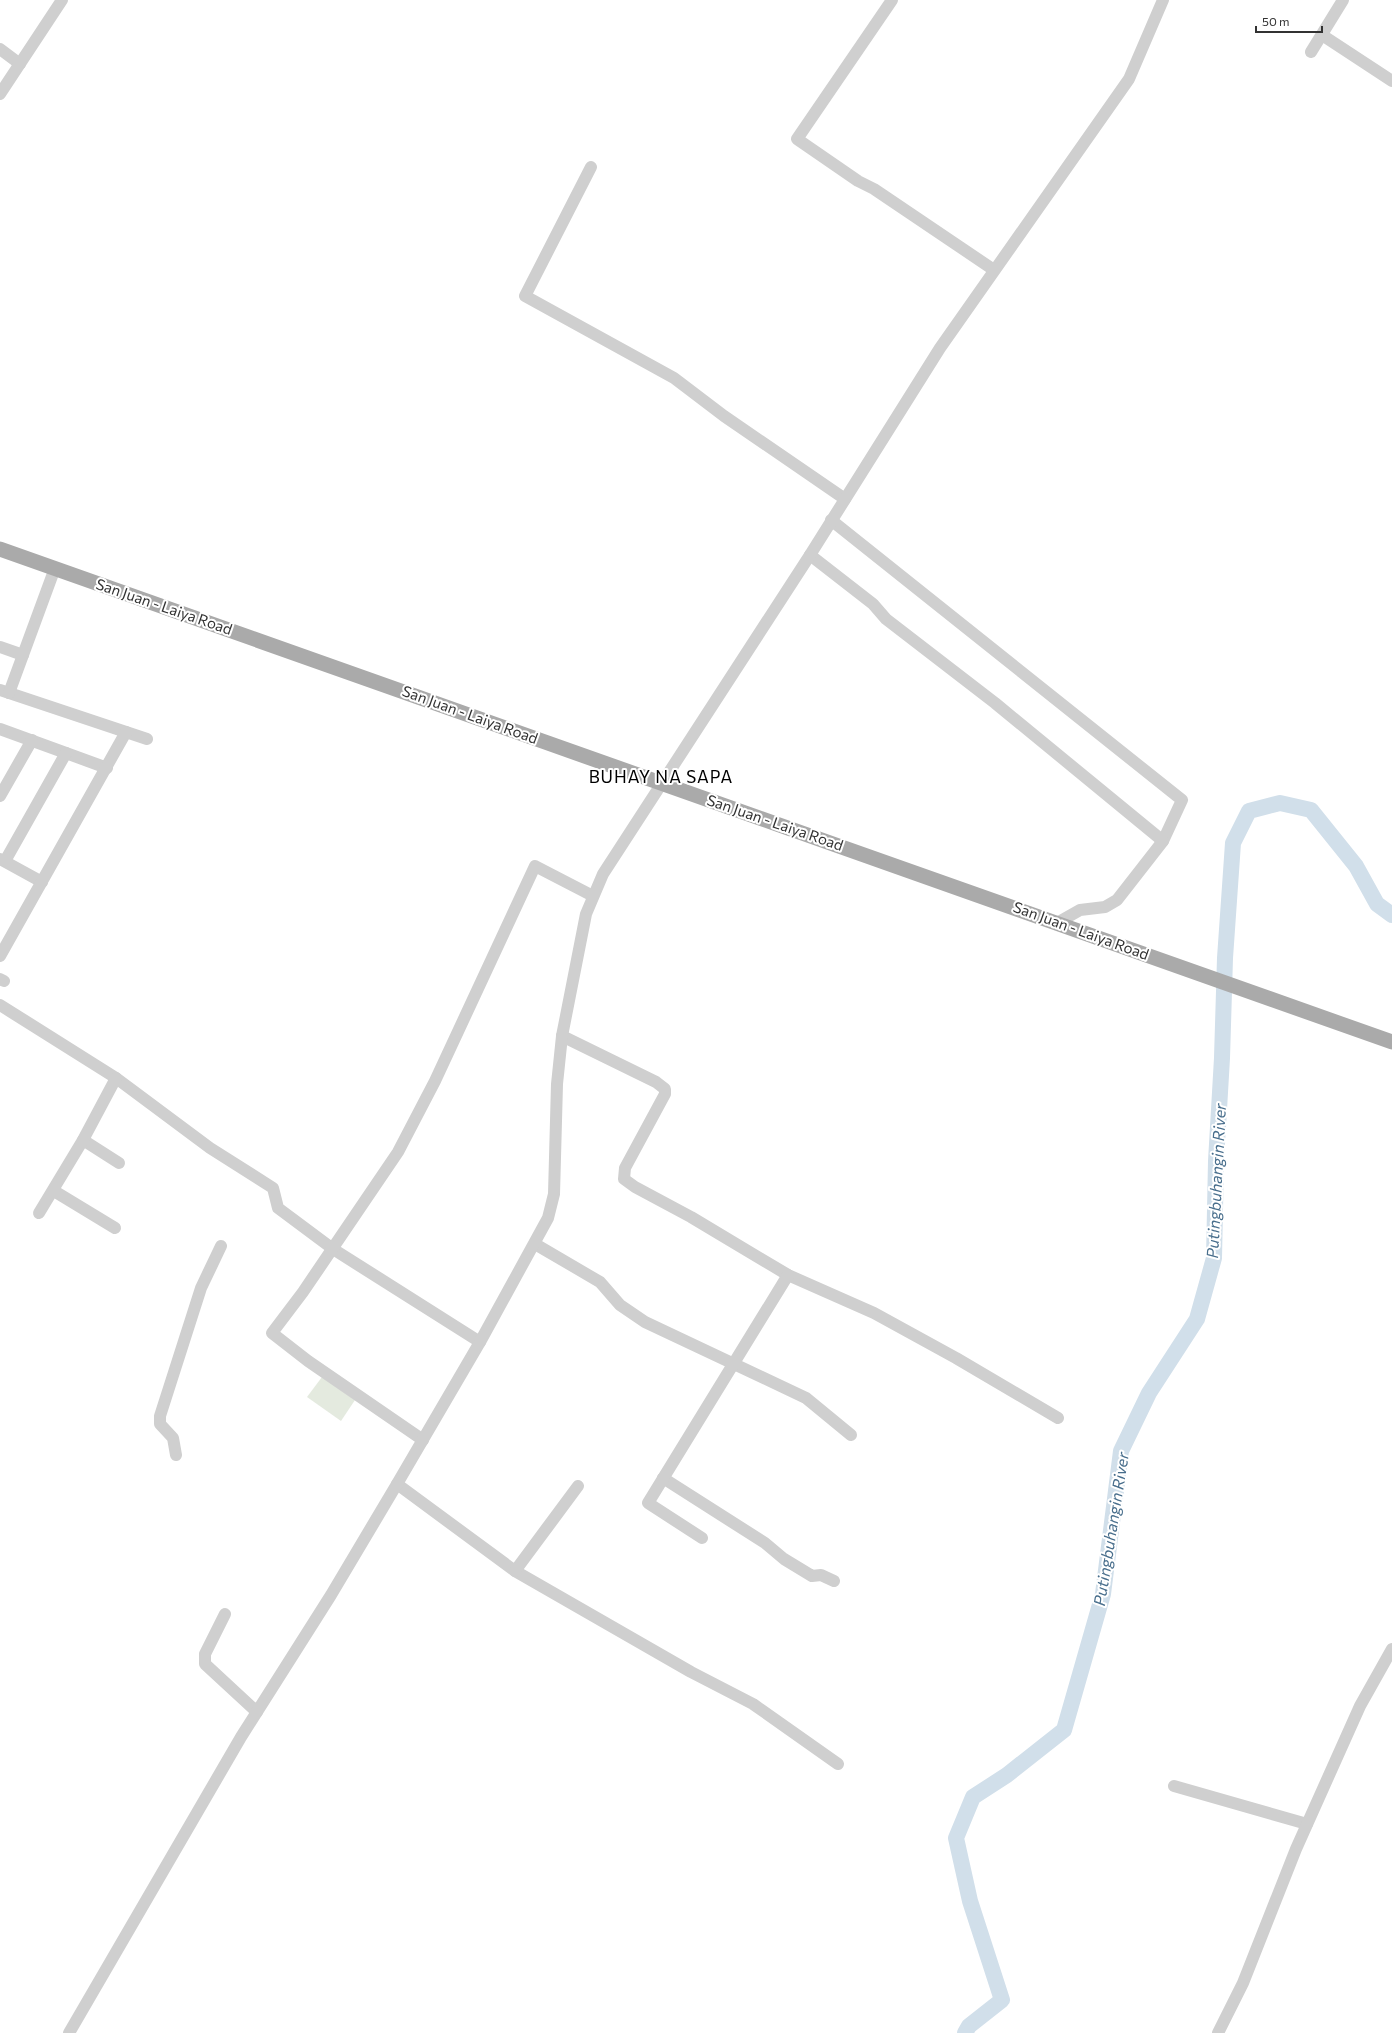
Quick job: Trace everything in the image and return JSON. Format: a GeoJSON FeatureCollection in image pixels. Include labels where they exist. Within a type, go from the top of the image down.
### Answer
{"type":"FeatureCollection","features":[{"type":"Feature","properties":{"kind":"main road","name":"San Juan - Laiya Road"},"geometry":{"type":"LineString","coordinates":[[0,549],[1392,1042]]}},
{"type":"Feature","properties":{"kind":"street"},"geometry":{"type":"LineString","coordinates":[[0,94],[62,0]]}},
{"type":"Feature","properties":{"kind":"street"},"geometry":{"type":"LineString","coordinates":[[892,0],[797,139],[858,182],[874,189],[994,270]]}},
{"type":"Feature","properties":{"kind":"street"},"geometry":{"type":"LineString","coordinates":[[69,2033],[257,1712],[331,1595],[423,1440],[480,1342],[548,1218],[554,1194],[557,1084],[562,1036],[582,934],[593,896],[603,874],[810,555],[940,348],[1129,79],[1163,0]]}},
{"type":"Feature","properties":{"kind":"street"},"geometry":{"type":"LineString","coordinates":[[1311,52],[1343,0]]}},
{"type":"Feature","properties":{"kind":"street"},"geometry":{"type":"LineString","coordinates":[[1322,35],[1391,80]]}},
{"type":"Feature","properties":{"kind":"street"},"geometry":{"type":"LineString","coordinates":[[0,48],[20,64]]}},
{"type":"Feature","properties":{"kind":"street"},"geometry":{"type":"LineString","coordinates":[[591,167],[524,296],[674,378],[724,416],[845,499]]}},
{"type":"Feature","properties":{"kind":"street"},"geometry":{"type":"LineString","coordinates":[[831,520],[1182,800],[1163,840],[1117,900],[1105,907],[1080,910],[1057,923]]}},
{"type":"Feature","properties":{"kind":"street"},"geometry":{"type":"LineString","coordinates":[[810,555],[873,604],[886,619],[995,703],[1163,840]]}},
{"type":"Feature","properties":{"kind":"street"},"geometry":{"type":"LineString","coordinates":[[55,568],[23,655],[4,692],[147,739]]}},
{"type":"Feature","properties":{"kind":"street"},"geometry":{"type":"LineString","coordinates":[[0,647],[23,655]]}},
{"type":"Feature","properties":{"kind":"street"},"geometry":{"type":"LineString","coordinates":[[0,729],[106,768]]}},
{"type":"Feature","properties":{"kind":"street"},"geometry":{"type":"LineString","coordinates":[[0,956],[4,938],[42,882],[126,732]]}},
{"type":"Feature","properties":{"kind":"street"},"geometry":{"type":"LineString","coordinates":[[0,796],[32,740]]}},
{"type":"Feature","properties":{"kind":"street"},"geometry":{"type":"LineString","coordinates":[[42,882],[2,860],[66,753]]}},
{"type":"Feature","properties":{"kind":"street"},"geometry":{"type":"LineString","coordinates":[[423,1440],[308,1361],[272,1333],[304,1292],[398,1152],[435,1081],[535,866],[593,896]]}},
{"type":"Feature","properties":{"kind":"street"},"geometry":{"type":"LineString","coordinates":[[0,1005],[116,1078],[210,1148],[273,1188],[278,1208],[333,1249],[480,1342]]}},
{"type":"Feature","properties":{"kind":"street"},"geometry":{"type":"LineString","coordinates":[[562,1036],[656,1082],[665,1088],[665,1094],[625,1168],[624,1179],[634,1187],[691,1217],[788,1275],[874,1313],[956,1358],[1058,1418]]}},
{"type":"Feature","properties":{"kind":"street"},"geometry":{"type":"LineString","coordinates":[[39,1213],[54,1191],[116,1078]]}},
{"type":"Feature","properties":{"kind":"street"},"geometry":{"type":"LineString","coordinates":[[83,1140],[119,1163]]}},
{"type":"Feature","properties":{"kind":"street"},"geometry":{"type":"LineString","coordinates":[[54,1191],[115,1228]]}},
{"type":"Feature","properties":{"kind":"street"},"geometry":{"type":"LineString","coordinates":[[535,1244],[600,1282],[620,1305],[646,1322],[806,1398],[851,1435]]}},
{"type":"Feature","properties":{"kind":"street"},"geometry":{"type":"LineString","coordinates":[[176,1456],[174,1438],[160,1424],[160,1416],[201,1288],[221,1246]]}},
{"type":"Feature","properties":{"kind":"street"},"geometry":{"type":"LineString","coordinates":[[702,1538],[648,1504],[788,1275]]}},
{"type":"Feature","properties":{"kind":"street"},"geometry":{"type":"LineString","coordinates":[[663,1478],[765,1543],[784,1558],[812,1576],[821,1575],[834,1581]]}},
{"type":"Feature","properties":{"kind":"street"},"geometry":{"type":"LineString","coordinates":[[397,1484],[515,1571],[692,1672],[753,1704],[838,1764]]}},
{"type":"Feature","properties":{"kind":"street"},"geometry":{"type":"LineString","coordinates":[[515,1571],[578,1486]]}},
{"type":"Feature","properties":{"kind":"street"},"geometry":{"type":"LineString","coordinates":[[225,1614],[205,1654],[205,1664],[257,1712]]}},
{"type":"Feature","properties":{"kind":"street"},"geometry":{"type":"LineString","coordinates":[[1218,2033],[1243,1983],[1307,1824],[1360,1706],[1392,1649]]}},
{"type":"Feature","properties":{"kind":"street"},"geometry":{"type":"LineString","coordinates":[[1174,1786],[1307,1824]]}},
{"type":"Feature","properties":{"kind":"shaded area"},"geometry":{"type":"Polygon","coordinates":[[[322,1377],[355,1400],[341,1421],[307,1397],[322,1377]]]}},
{"type":"Feature","properties":{"kind":"waterway","name":"Putingbuhangin River"},"geometry":{"type":"LineString","coordinates":[[965,2033],[969,2026],[1002,2000],[970,1901],[956,1838],[973,1797],[1007,1775],[1064,1730],[1103,1594],[1121,1451],[1149,1393],[1197,1319],[1214,1258],[1216,1161],[1222,1058],[1225,958],[1233,843],[1249,811],[1280,803],[1311,810],[1356,866],[1377,904],[1392,915]]}},
{"type":"Feature","properties":{"kind":"district","name":"BUHAY NA SAPA"},"geometry":{"type":"Point","coordinates":[661,777]}}]}
